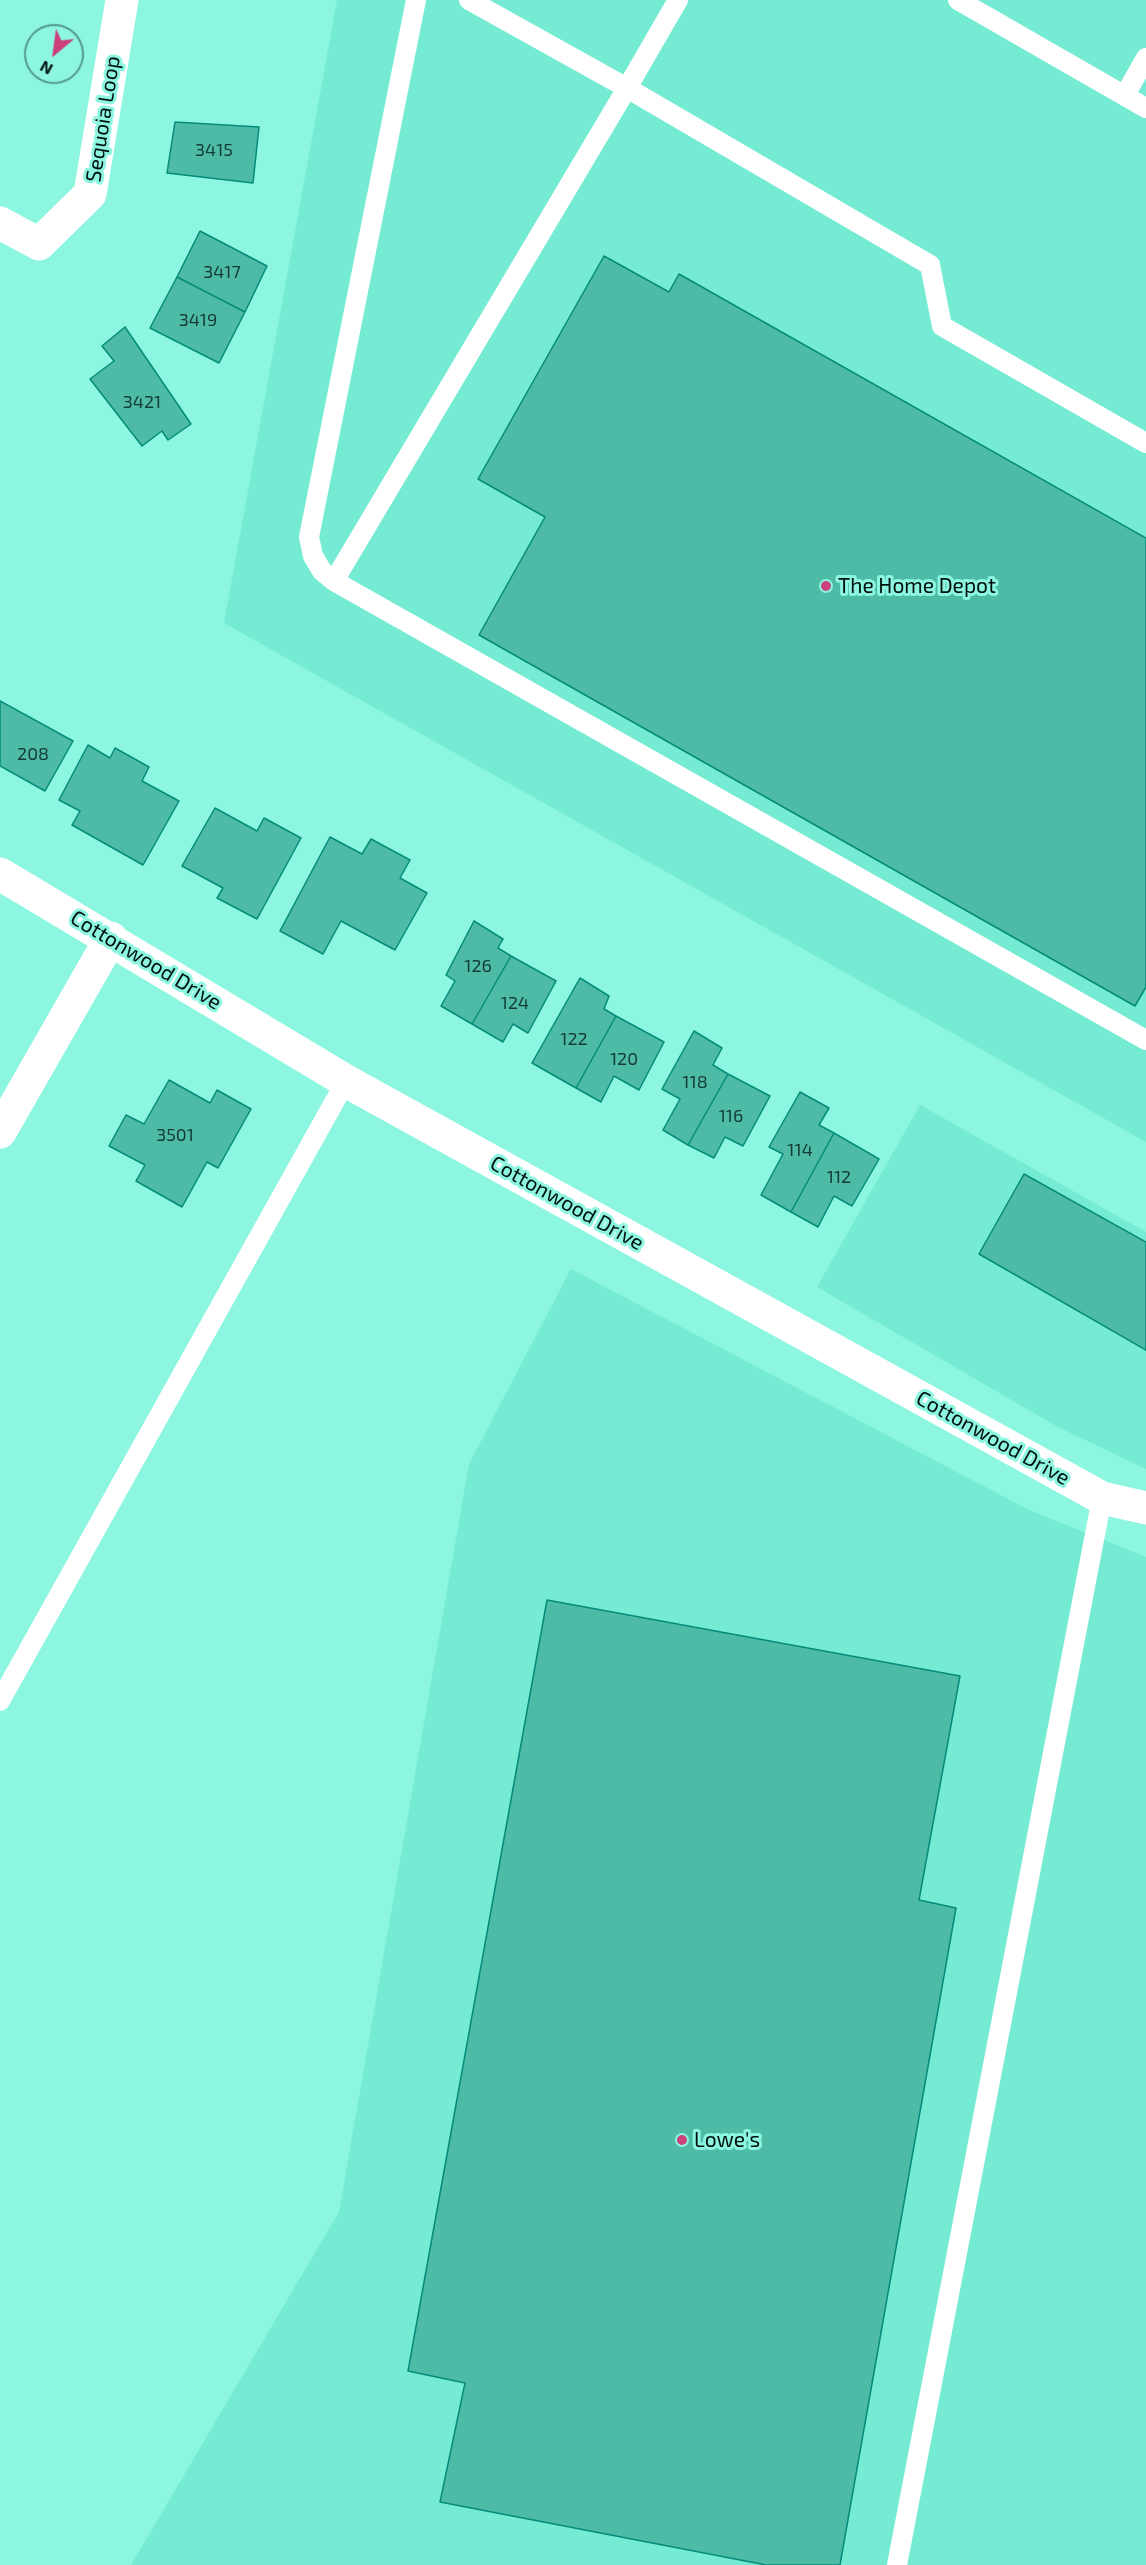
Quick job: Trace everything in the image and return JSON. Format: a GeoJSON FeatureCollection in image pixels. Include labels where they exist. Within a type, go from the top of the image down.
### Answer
{"type":"FeatureCollection","features":[{"type":"Feature","properties":{"kind":"street","name":"Sequoia Loop"},"geometry":{"type":"LineString","coordinates":[[0,224],[39,244],[90,194],[122,0]]}},
{"type":"Feature","properties":{"kind":"street","name":"Cottonwood Drive"},"geometry":{"type":"LineString","coordinates":[[0,874],[111,938],[346,1081],[1102,1498],[1146,1508]]}},
{"type":"Feature","properties":{"kind":"street"},"geometry":{"type":"LineString","coordinates":[[0,1131],[111,938]]}},
{"type":"Feature","properties":{"kind":"lane"},"geometry":{"type":"LineString","coordinates":[[416,0],[309,537],[313,556],[322,571],[334,581],[1146,1040]]}},
{"type":"Feature","properties":{"kind":"lane"},"geometry":{"type":"LineString","coordinates":[[469,0],[627,88],[930,265],[942,326],[1146,443]]}},
{"type":"Feature","properties":{"kind":"lane"},"geometry":{"type":"LineString","coordinates":[[334,581],[678,0]]}},
{"type":"Feature","properties":{"kind":"lane"},"geometry":{"type":"LineString","coordinates":[[958,0],[1146,108]]}},
{"type":"Feature","properties":{"kind":"lane"},"geometry":{"type":"LineString","coordinates":[[1125,95],[1146,58]]}},
{"type":"Feature","properties":{"kind":"lane"},"geometry":{"type":"LineString","coordinates":[[0,1701],[346,1081]]}},
{"type":"Feature","properties":{"kind":"lane"},"geometry":{"type":"LineString","coordinates":[[897,2565],[1102,1498]]}},
{"type":"Feature","properties":{"kind":"shaded area"},"geometry":{"type":"Polygon","coordinates":[[[337,0],[1146,0],[1146,1142],[224,623],[337,0]]]}},
{"type":"Feature","properties":{"kind":"shaded area"},"geometry":{"type":"Polygon","coordinates":[[[920,1105],[1146,1232],[1146,1469],[1058,1427],[817,1287],[920,1105]]]}},
{"type":"Feature","properties":{"kind":"shaded area"},"geometry":{"type":"Polygon","coordinates":[[[571,1269],[1029,1510],[1146,1557],[1146,2565],[131,2565],[339,2212],[469,1464],[571,1269]]]}},
{"type":"Feature","properties":{"kind":"building"},"geometry":{"type":"Polygon","coordinates":[[[175,122],[259,127],[253,183],[167,173],[175,122]]]}},
{"type":"Feature","properties":{"kind":"building"},"geometry":{"type":"Polygon","coordinates":[[[200,231],[267,266],[245,312],[177,277],[200,231]]]}},
{"type":"Feature","properties":{"kind":"building","name":"The Home Depot"},"geometry":{"type":"Polygon","coordinates":[[[604,256],[669,292],[679,274],[1146,538],[1146,987],[1135,1006],[479,635],[545,517],[478,479],[604,256]]]}},
{"type":"Feature","properties":{"kind":"building"},"geometry":{"type":"Polygon","coordinates":[[[177,277],[245,312],[219,363],[150,328],[177,277]]]}},
{"type":"Feature","properties":{"kind":"building"},"geometry":{"type":"Polygon","coordinates":[[[125,327],[191,424],[168,440],[162,431],[142,446],[90,379],[114,361],[102,346],[125,327]]]}},
{"type":"Feature","properties":{"kind":"building"},"geometry":{"type":"Polygon","coordinates":[[[0,701],[73,741],[45,791],[0,766],[0,701]]]}},
{"type":"Feature","properties":{"kind":"building"},"geometry":{"type":"Polygon","coordinates":[[[88,745],[110,758],[115,748],[149,767],[142,781],[179,801],[143,865],[72,825],[80,811],[59,800],[88,745]]]}},
{"type":"Feature","properties":{"kind":"building"},"geometry":{"type":"Polygon","coordinates":[[[215,808],[257,831],[264,818],[301,838],[257,919],[217,898],[223,888],[182,866],[215,808]]]}},
{"type":"Feature","properties":{"kind":"building"},"geometry":{"type":"Polygon","coordinates":[[[330,837],[362,854],[371,839],[410,860],[400,878],[427,893],[395,950],[341,921],[323,954],[280,931],[330,837]]]}},
{"type":"Feature","properties":{"kind":"building"},"geometry":{"type":"Polygon","coordinates":[[[474,921],[503,939],[498,948],[511,956],[472,1024],[441,1006],[455,981],[446,975],[474,921]]]}},
{"type":"Feature","properties":{"kind":"building"},"geometry":{"type":"Polygon","coordinates":[[[511,956],[556,981],[528,1033],[513,1024],[503,1042],[472,1024],[511,956]]]}},
{"type":"Feature","properties":{"kind":"building"},"geometry":{"type":"Polygon","coordinates":[[[580,978],[609,996],[604,1009],[616,1016],[576,1088],[532,1063],[580,978]]]}},
{"type":"Feature","properties":{"kind":"building"},"geometry":{"type":"Polygon","coordinates":[[[616,1016],[664,1042],[639,1090],[614,1076],[601,1102],[576,1088],[616,1016]]]}},
{"type":"Feature","properties":{"kind":"building"},"geometry":{"type":"Polygon","coordinates":[[[694,1031],[722,1048],[713,1065],[728,1074],[688,1145],[663,1130],[680,1099],[662,1089],[694,1031]]]}},
{"type":"Feature","properties":{"kind":"building"},"geometry":{"type":"Polygon","coordinates":[[[728,1074],[770,1096],[743,1146],[725,1137],[714,1158],[688,1145],[728,1074]]]}},
{"type":"Feature","properties":{"kind":"building"},"geometry":{"type":"Polygon","coordinates":[[[169,1080],[210,1103],[217,1090],[251,1109],[218,1168],[207,1162],[182,1207],[136,1181],[145,1165],[109,1146],[126,1115],[144,1124],[169,1080]]]}},
{"type":"Feature","properties":{"kind":"building"},"geometry":{"type":"Polygon","coordinates":[[[800,1092],[829,1108],[819,1125],[834,1133],[791,1212],[761,1195],[783,1154],[769,1147],[800,1092]]]}},
{"type":"Feature","properties":{"kind":"building"},"geometry":{"type":"Polygon","coordinates":[[[834,1133],[879,1159],[852,1206],[834,1196],[818,1227],[791,1212],[834,1133]]]}},
{"type":"Feature","properties":{"kind":"building"},"geometry":{"type":"Polygon","coordinates":[[[1024,1174],[1146,1242],[1146,1350],[979,1254],[1024,1174]]]}},
{"type":"Feature","properties":{"kind":"building","name":"Lowe's"},"geometry":{"type":"Polygon","coordinates":[[[547,1600],[960,1676],[919,1900],[956,1908],[840,2565],[766,2565],[440,2502],[465,2383],[408,2371],[547,1600]]]}},
{"type":"Feature","properties":{"kind":"place","name":"The Home Depot"},"geometry":{"type":"Point","coordinates":[826,586]}},
{"type":"Feature","properties":{"kind":"place","name":"Lowe's"},"geometry":{"type":"Point","coordinates":[682,2140]}}]}
